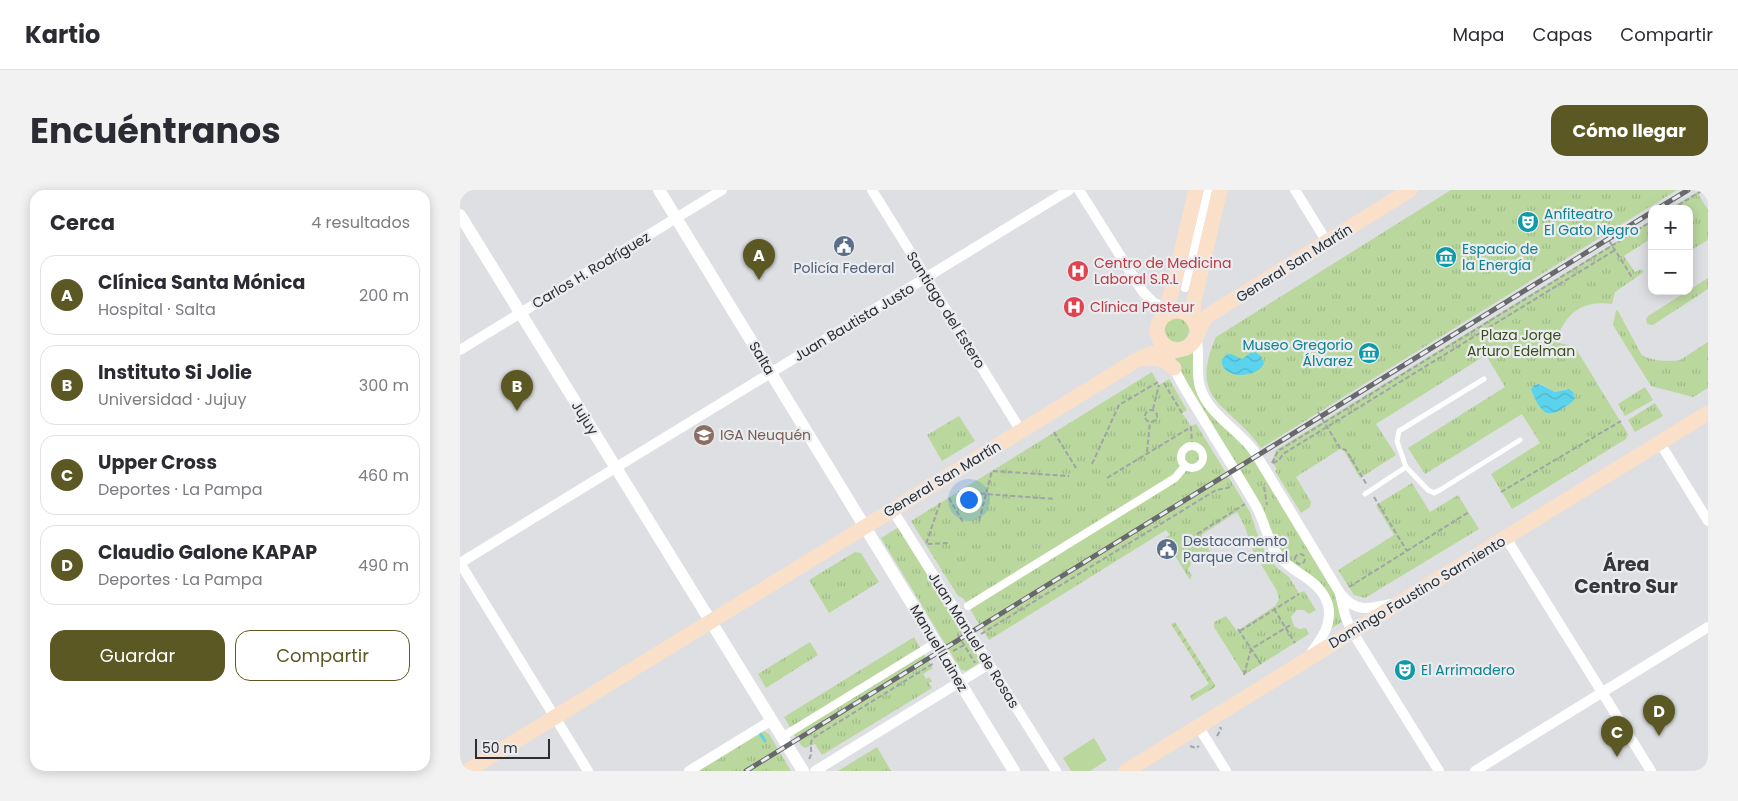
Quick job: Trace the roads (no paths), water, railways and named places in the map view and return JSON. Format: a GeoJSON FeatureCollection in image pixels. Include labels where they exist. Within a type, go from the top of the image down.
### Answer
{"type":"FeatureCollection","features":[{"type":"Feature","properties":{"kind":"main road"},"geometry":{"type":"LineString","coordinates":[[1196,190],[1184,289],[1193,306],[1196,330]]}},
{"type":"Feature","properties":{"kind":"main road"},"geometry":{"type":"LineString","coordinates":[[1166,346],[1158,328],[1164,313],[1184,289],[1220,190]]}},
{"type":"Feature","properties":{"kind":"main road","name":"General San Martín"},"geometry":{"type":"LineString","coordinates":[[467,771],[864,526],[1135,362],[1166,346],[1188,347],[1196,330],[1209,315],[1410,190]]}},
{"type":"Feature","properties":{"kind":"main road"},"geometry":{"type":"LineString","coordinates":[[1164,313],[1182,312],[1189,315],[1196,330]]}},
{"type":"Feature","properties":{"kind":"main road"},"geometry":{"type":"LineString","coordinates":[[1135,362],[1155,358],[1174,368]]}},
{"type":"Feature","properties":{"kind":"main road","name":"Domingo Faustino Sarmiento"},"geometry":{"type":"LineString","coordinates":[[1126,771],[1708,413]]}},
{"type":"Feature","properties":{"kind":"street","name":"Salta"},"geometry":{"type":"LineString","coordinates":[[658,190],[864,526]]}},
{"type":"Feature","properties":{"kind":"street","name":"Carlos H. Rodríguez"},"geometry":{"type":"LineString","coordinates":[[460,350],[722,190]]}},
{"type":"Feature","properties":{"kind":"street","name":"Santiago del Estero"},"geometry":{"type":"LineString","coordinates":[[872,190],[1021,431]]}},
{"type":"Feature","properties":{"kind":"street","name":"Juan Bautista Justo"},"geometry":{"type":"LineString","coordinates":[[460,563],[1069,190]]}},
{"type":"Feature","properties":{"kind":"street"},"geometry":{"type":"LineString","coordinates":[[1079,190],[1143,292],[1164,313]]}},
{"type":"Feature","properties":{"kind":"street"},"geometry":{"type":"LineString","coordinates":[[1184,289],[1208,190]]}},
{"type":"Feature","properties":{"kind":"street"},"geometry":{"type":"LineString","coordinates":[[1295,190],[1327,242]]}},
{"type":"Feature","properties":{"kind":"street","name":"Jujuy"},"geometry":{"type":"LineString","coordinates":[[460,215],[782,737],[804,766]]}},
{"type":"Feature","properties":{"kind":"street"},"geometry":{"type":"LineString","coordinates":[[1196,330],[1200,352],[1198,380],[1204,397],[1211,408],[1244,438],[1254,451],[1340,593],[1349,604],[1361,608],[1403,602]]}},
{"type":"Feature","properties":{"kind":"street"},"geometry":{"type":"LineString","coordinates":[[1166,346],[1184,388],[1258,509],[1274,550],[1288,565],[1316,584],[1326,601],[1329,613],[1328,625],[1306,659]]}},
{"type":"Feature","properties":{"kind":"street"},"geometry":{"type":"LineString","coordinates":[[1660,443],[1708,522]]}},
{"type":"Feature","properties":{"kind":"street"},"geometry":{"type":"LineString","coordinates":[[1192,445],[1200,449],[1203,454],[1203,460],[1197,467],[1185,466],[1181,462],[1181,453],[1184,448],[1192,445]]}},
{"type":"Feature","properties":{"kind":"street"},"geometry":{"type":"LineString","coordinates":[[968,606],[1175,478],[1185,466]]}},
{"type":"Feature","properties":{"kind":"street","name":"Juan Manuel de Rosas"},"geometry":{"type":"LineString","coordinates":[[892,509],[1056,771]]}},
{"type":"Feature","properties":{"kind":"street","name":"Manuel Lainez"},"geometry":{"type":"LineString","coordinates":[[864,526],[1014,771]]}},
{"type":"Feature","properties":{"kind":"street"},"geometry":{"type":"LineString","coordinates":[[1506,538],[1651,771]]}},
{"type":"Feature","properties":{"kind":"street"},"geometry":{"type":"LineString","coordinates":[[460,563],[588,771]]}},
{"type":"Feature","properties":{"kind":"street"},"geometry":{"type":"LineString","coordinates":[[1340,593],[1345,615],[1352,632],[1438,771]]}},
{"type":"Feature","properties":{"kind":"street"},"geometry":{"type":"LineString","coordinates":[[1475,771],[1708,627]]}},
{"type":"Feature","properties":{"kind":"street"},"geometry":{"type":"LineString","coordinates":[[782,737],[935,643]]}},
{"type":"Feature","properties":{"kind":"street"},"geometry":{"type":"LineString","coordinates":[[815,771],[990,664]]}},
{"type":"Feature","properties":{"kind":"street"},"geometry":{"type":"LineString","coordinates":[[689,771],[772,720]]}},
{"type":"Feature","properties":{"kind":"street"},"geometry":{"type":"LineString","coordinates":[[1198,726],[1226,771]]}},
{"type":"Feature","properties":{"kind":"lane"},"geometry":{"type":"LineString","coordinates":[[1484,379],[1399,431],[1397,441],[1406,467],[1428,490],[1434,493],[1520,440]]}},
{"type":"Feature","properties":{"kind":"lane"},"geometry":{"type":"LineString","coordinates":[[1368,492],[1406,467]]}},
{"type":"Feature","properties":{"kind":"water"},"geometry":{"type":"Polygon","coordinates":[[[1255,352],[1260,355],[1264,363],[1255,372],[1240,375],[1233,374],[1223,366],[1222,359],[1227,354],[1242,359],[1255,352]]]}},
{"type":"Feature","properties":{"kind":"water"},"geometry":{"type":"Polygon","coordinates":[[[1538,384],[1555,392],[1569,389],[1573,392],[1575,398],[1570,404],[1556,412],[1546,412],[1539,406],[1531,390],[1533,386],[1538,384]]]}},
{"type":"Feature","properties":{"kind":"waterway"},"geometry":{"type":"LineString","coordinates":[[759,732],[765,741]]}},
{"type":"Feature","properties":{"kind":"railway"},"geometry":{"type":"LineString","coordinates":[[1664,205],[1688,190]]}},
{"type":"Feature","properties":{"kind":"railway"},"geometry":{"type":"LineString","coordinates":[[746,771],[1648,214]]}},
{"type":"Feature","properties":{"kind":"place","name":"Anfiteatro El Gato Negro"},"geometry":{"type":"Point","coordinates":[1528,222]}},
{"type":"Feature","properties":{"kind":"place","name":"Policía Federal"},"geometry":{"type":"Point","coordinates":[844,246]}},
{"type":"Feature","properties":{"kind":"place","name":"Espacio de la Energía"},"geometry":{"type":"Point","coordinates":[1446,257]}},
{"type":"Feature","properties":{"kind":"place","name":"Centro de Medicina Laboral S.R.L"},"geometry":{"type":"Point","coordinates":[1078,271]}},
{"type":"Feature","properties":{"kind":"place","name":"Clínica Santa Mónica"},"geometry":{"type":"Point","coordinates":[759,280]}},
{"type":"Feature","properties":{"kind":"place","name":"Clínica Pasteur"},"geometry":{"type":"Point","coordinates":[1074,307]}},
{"type":"Feature","properties":{"kind":"place","name":"Museo Gregorio Álvarez"},"geometry":{"type":"Point","coordinates":[1369,353]}},
{"type":"Feature","properties":{"kind":"place","name":"Instituto Si Jolie"},"geometry":{"type":"Point","coordinates":[517,411]}},
{"type":"Feature","properties":{"kind":"place","name":"IGA Neuquén"},"geometry":{"type":"Point","coordinates":[704,435]}},
{"type":"Feature","properties":{"kind":"place","name":"Destacamento Parque Central"},"geometry":{"type":"Point","coordinates":[1167,549]}},
{"type":"Feature","properties":{"kind":"place","name":"El Arrimadero"},"geometry":{"type":"Point","coordinates":[1405,670]}},
{"type":"Feature","properties":{"kind":"place","name":"Claudio Galone KAPAP"},"geometry":{"type":"Point","coordinates":[1659,736]}},
{"type":"Feature","properties":{"kind":"place","name":"Upper Cross"},"geometry":{"type":"Point","coordinates":[1617,757]}},
{"type":"Feature","properties":{"kind":"district","name":"Área Centro Sur"},"geometry":{"type":"Point","coordinates":[1626,575]}},
{"type":"Feature","properties":{"kind":"park label","name":"Plaza Jorge Arturo Edelman"},"geometry":{"type":"Point","coordinates":[1521,344]}}]}
